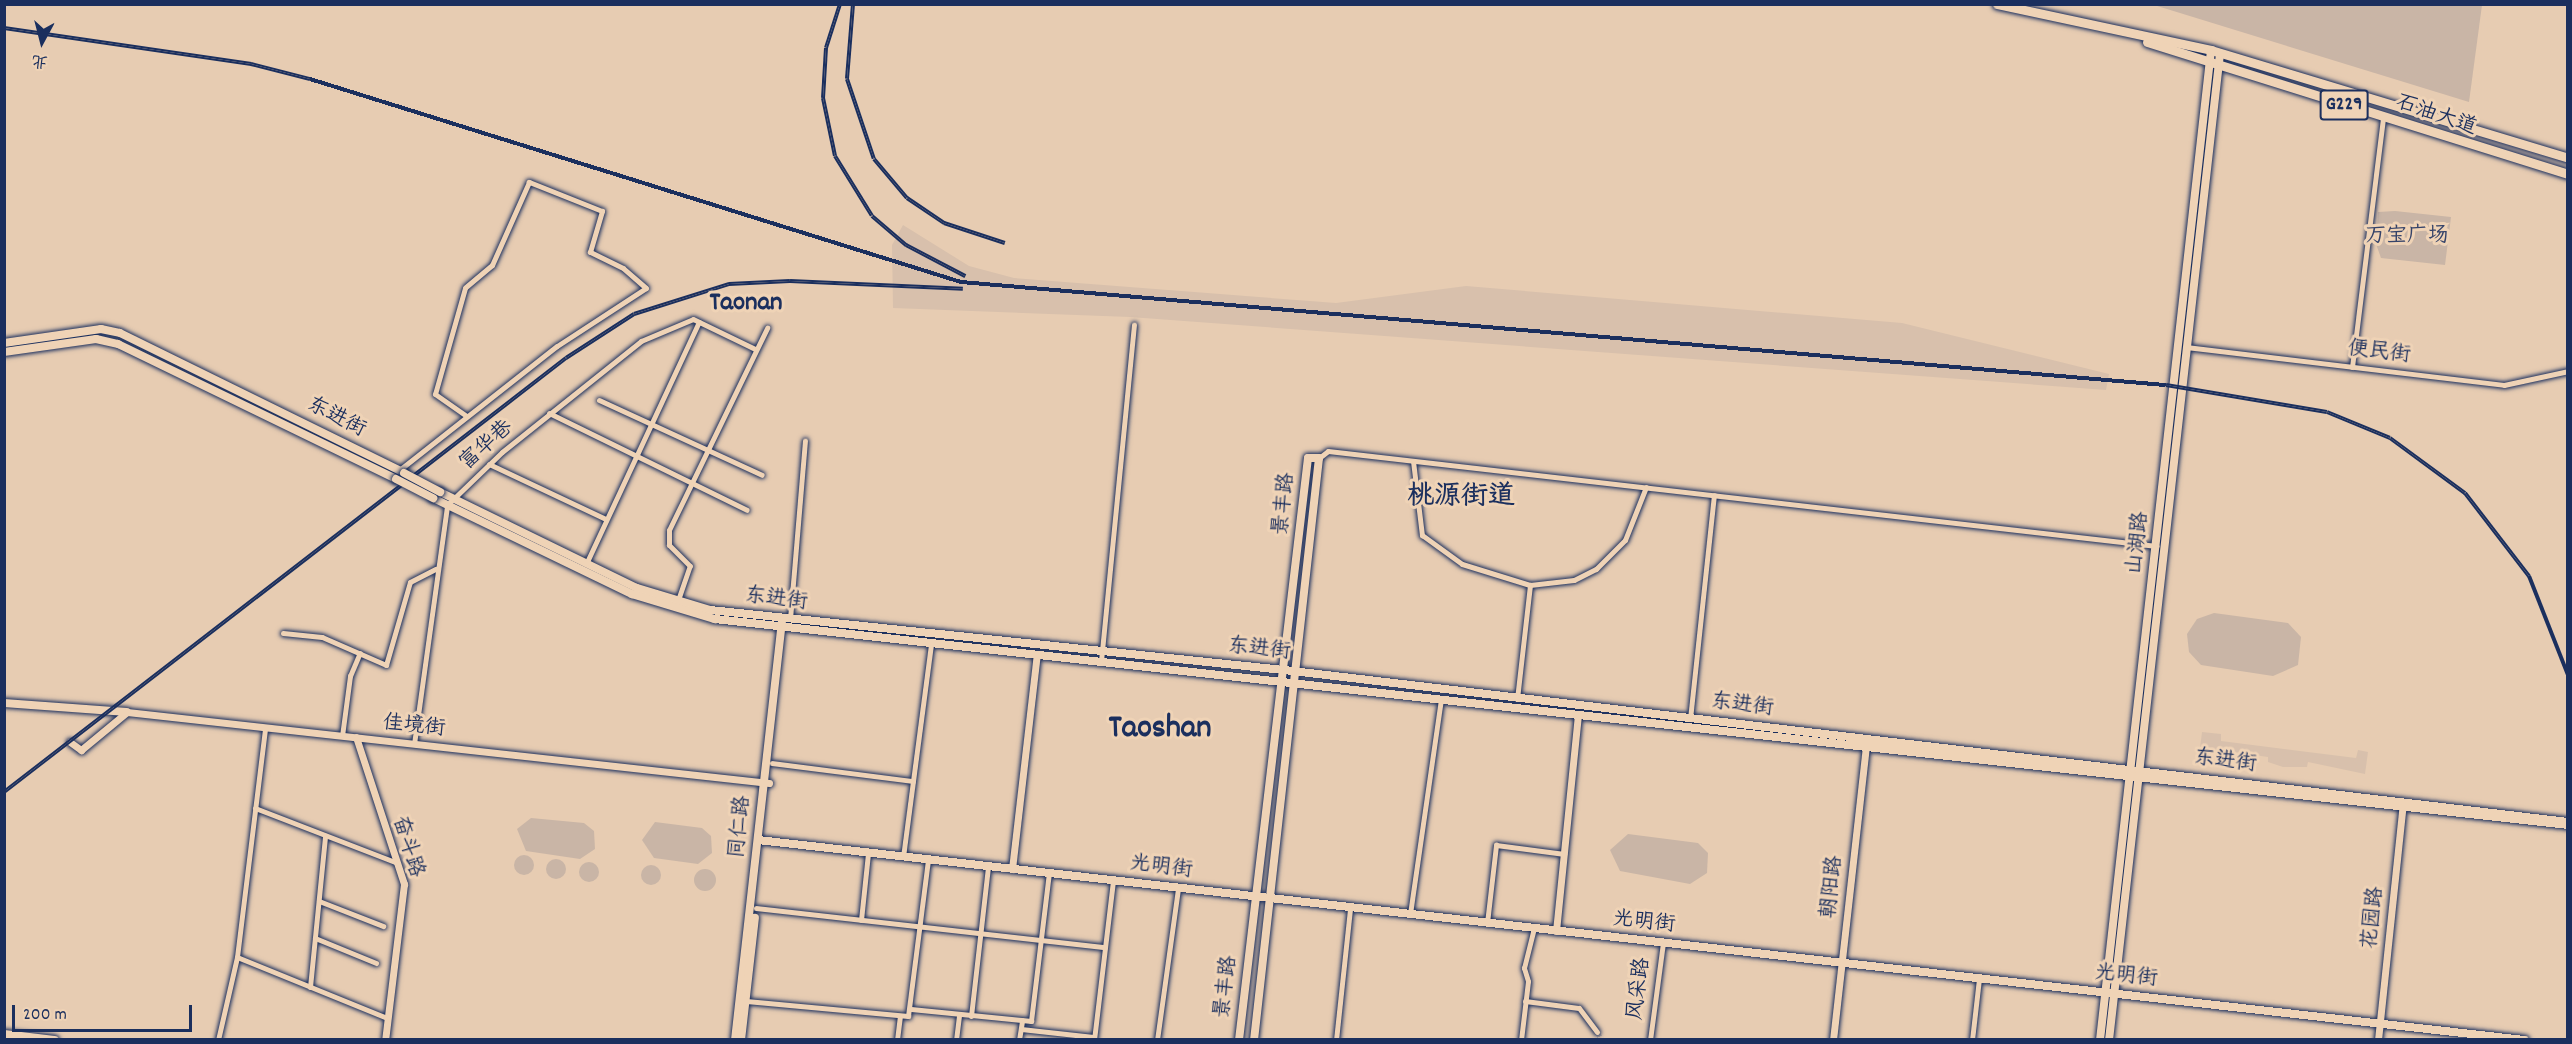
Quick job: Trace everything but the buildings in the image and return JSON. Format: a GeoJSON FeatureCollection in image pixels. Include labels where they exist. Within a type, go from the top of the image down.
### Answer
{"type":"FeatureCollection","features":[{"type":"Feature","properties":{"kind":"highway","name":"石油大道"},"geometry":{"type":"LineString","coordinates":[[1997,4],[2215,52],[2568,158]]}},
{"type":"Feature","properties":{"kind":"highway","name":"石油大道"},"geometry":{"type":"LineString","coordinates":[[2122,33],[2214,66],[2568,174]]}},
{"type":"Feature","properties":{"kind":"main road","name":"山湖路"},"geometry":{"type":"LineString","coordinates":[[2109,1040],[2110,994],[2185,346],[2215,52]]}},
{"type":"Feature","properties":{"kind":"main road","name":"山湖路"},"geometry":{"type":"LineString","coordinates":[[2136,774],[2157,546],[2214,66]]}},
{"type":"Feature","properties":{"kind":"main road","name":"东进街"},"geometry":{"type":"LineString","coordinates":[[4,343],[101,329],[120,333],[399,474],[436,495],[586,564],[678,600],[785,623],[931,643],[1036,654],[1284,670],[1866,743]]}},
{"type":"Feature","properties":{"kind":"main road","name":"东进街"},"geometry":{"type":"LineString","coordinates":[[4,352],[96,339],[118,344],[399,474]]}},
{"type":"Feature","properties":{"kind":"main road","name":"景丰路"},"geometry":{"type":"LineString","coordinates":[[1239,1040],[1308,458],[1319,459],[1268,898],[1254,1040]]}},
{"type":"Feature","properties":{"kind":"main road","name":"东进街"},"geometry":{"type":"LineString","coordinates":[[451,502],[632,594],[715,619],[785,623],[1102,657],[1282,681],[1578,715],[1866,743],[2568,824]]}},
{"type":"Feature","properties":{"kind":"main road","name":"同仁路"},"geometry":{"type":"LineString","coordinates":[[767,782],[772,763],[785,623]]}},
{"type":"Feature","properties":{"kind":"main road","name":"同仁路"},"geometry":{"type":"LineString","coordinates":[[735,1040],[785,623]]}},
{"type":"Feature","properties":{"kind":"main road"},"geometry":{"type":"LineString","coordinates":[[4,703],[127,712]]}},
{"type":"Feature","properties":{"kind":"main road","name":"同仁路"},"geometry":{"type":"LineString","coordinates":[[741,1040],[756,908],[760,841]]}},
{"type":"Feature","properties":{"kind":"main road","name":"光明街"},"geometry":{"type":"LineString","coordinates":[[760,841],[2525,1040]]}},
{"type":"Feature","properties":{"kind":"main road","name":"山湖路"},"geometry":{"type":"LineString","coordinates":[[2100,1040],[2110,994]]}},
{"type":"Feature","properties":{"kind":"main road"},"geometry":{"type":"LineString","coordinates":[[4,1034],[55,1040]]}},
{"type":"Feature","properties":{"kind":"street"},"geometry":{"type":"LineString","coordinates":[[2352,367],[2383,117]]}},
{"type":"Feature","properties":{"kind":"street"},"geometry":{"type":"LineString","coordinates":[[399,474],[466,416],[557,346],[646,288],[623,268],[590,252],[602,211],[529,182],[492,265],[465,288],[435,394],[466,416]]}},
{"type":"Feature","properties":{"kind":"street","name":"富华巷"},"geometry":{"type":"LineString","coordinates":[[451,502],[489,464],[640,341],[686,319],[699,322]]}},
{"type":"Feature","properties":{"kind":"street"},"geometry":{"type":"LineString","coordinates":[[586,564],[699,322],[755,349]]}},
{"type":"Feature","properties":{"kind":"street"},"geometry":{"type":"LineString","coordinates":[[1102,657],[1134,325]]}},
{"type":"Feature","properties":{"kind":"street"},"geometry":{"type":"LineString","coordinates":[[678,600],[690,566],[667,538],[755,349],[767,328]]}},
{"type":"Feature","properties":{"kind":"street","name":"便民街"},"geometry":{"type":"LineString","coordinates":[[2185,346],[2504,385],[2568,371]]}},
{"type":"Feature","properties":{"kind":"street"},"geometry":{"type":"LineString","coordinates":[[599,400],[762,475]]}},
{"type":"Feature","properties":{"kind":"street"},"geometry":{"type":"LineString","coordinates":[[549,413],[635,458],[747,510]]}},
{"type":"Feature","properties":{"kind":"street"},"geometry":{"type":"LineString","coordinates":[[785,623],[805,441]]}},
{"type":"Feature","properties":{"kind":"street"},"geometry":{"type":"LineString","coordinates":[[1319,459],[1328,451],[2157,546]]}},
{"type":"Feature","properties":{"kind":"street"},"geometry":{"type":"LineString","coordinates":[[1413,461],[1422,535],[1462,564],[1530,585],[1574,580],[1596,569],[1624,540],[1647,487]]}},
{"type":"Feature","properties":{"kind":"street"},"geometry":{"type":"LineString","coordinates":[[489,464],[606,519]]}},
{"type":"Feature","properties":{"kind":"street"},"geometry":{"type":"LineString","coordinates":[[1689,719],[1714,495]]}},
{"type":"Feature","properties":{"kind":"street"},"geometry":{"type":"LineString","coordinates":[[414,744],[436,568],[451,502]]}},
{"type":"Feature","properties":{"kind":"street"},"geometry":{"type":"LineString","coordinates":[[283,633],[322,637],[386,665],[410,582],[436,568]]}},
{"type":"Feature","properties":{"kind":"street"},"geometry":{"type":"LineString","coordinates":[[1517,699],[1530,585]]}},
{"type":"Feature","properties":{"kind":"street"},"geometry":{"type":"LineString","coordinates":[[903,857],[931,643]]}},
{"type":"Feature","properties":{"kind":"street"},"geometry":{"type":"LineString","coordinates":[[342,736],[350,676],[360,653]]}},
{"type":"Feature","properties":{"kind":"street"},"geometry":{"type":"LineString","coordinates":[[1012,869],[1036,654]]}},
{"type":"Feature","properties":{"kind":"street"},"geometry":{"type":"LineString","coordinates":[[1410,914],[1441,699]]}},
{"type":"Feature","properties":{"kind":"street"},"geometry":{"type":"LineString","coordinates":[[70,742],[81,750],[127,712]]}},
{"type":"Feature","properties":{"kind":"street","name":"佳境街"},"geometry":{"type":"LineString","coordinates":[[127,712],[767,782]]}},
{"type":"Feature","properties":{"kind":"street"},"geometry":{"type":"LineString","coordinates":[[1556,931],[1578,715]]}},
{"type":"Feature","properties":{"kind":"street"},"geometry":{"type":"LineString","coordinates":[[219,1040],[237,957],[265,728]]}},
{"type":"Feature","properties":{"kind":"street","name":"奋斗路"},"geometry":{"type":"LineString","coordinates":[[356,737],[404,884],[385,1040]]}},
{"type":"Feature","properties":{"kind":"street","name":"朝阳路"},"geometry":{"type":"LineString","coordinates":[[1833,1040],[1866,743]]}},
{"type":"Feature","properties":{"kind":"street"},"geometry":{"type":"LineString","coordinates":[[772,763],[913,781]]}},
{"type":"Feature","properties":{"kind":"street","name":"花园路"},"geometry":{"type":"LineString","coordinates":[[2378,1040],[2403,805]]}},
{"type":"Feature","properties":{"kind":"street"},"geometry":{"type":"LineString","coordinates":[[255,808],[395,862]]}},
{"type":"Feature","properties":{"kind":"street"},"geometry":{"type":"LineString","coordinates":[[310,987],[325,836]]}},
{"type":"Feature","properties":{"kind":"street"},"geometry":{"type":"LineString","coordinates":[[1487,923],[1496,845],[1564,854]]}},
{"type":"Feature","properties":{"kind":"street"},"geometry":{"type":"LineString","coordinates":[[861,920],[868,853]]}},
{"type":"Feature","properties":{"kind":"street"},"geometry":{"type":"LineString","coordinates":[[746,1001],[908,1016],[911,1009],[928,860]]}},
{"type":"Feature","properties":{"kind":"street"},"geometry":{"type":"LineString","coordinates":[[971,1016],[988,867]]}},
{"type":"Feature","properties":{"kind":"street"},"geometry":{"type":"LineString","coordinates":[[911,1009],[1031,1021],[1049,873]]}},
{"type":"Feature","properties":{"kind":"street"},"geometry":{"type":"LineString","coordinates":[[1020,1029],[1094,1038],[1113,881]]}},
{"type":"Feature","properties":{"kind":"street"},"geometry":{"type":"LineString","coordinates":[[1157,1040],[1178,888]]}},
{"type":"Feature","properties":{"kind":"street"},"geometry":{"type":"LineString","coordinates":[[319,901],[383,926]]}},
{"type":"Feature","properties":{"kind":"street"},"geometry":{"type":"LineString","coordinates":[[756,908],[1105,947]]}},
{"type":"Feature","properties":{"kind":"street"},"geometry":{"type":"LineString","coordinates":[[1336,1040],[1350,908]]}},
{"type":"Feature","properties":{"kind":"street"},"geometry":{"type":"LineString","coordinates":[[1521,1040],[1525,1001],[1524,968],[1534,928]]}},
{"type":"Feature","properties":{"kind":"street"},"geometry":{"type":"LineString","coordinates":[[315,938],[375,963]]}},
{"type":"Feature","properties":{"kind":"street","name":"风采路"},"geometry":{"type":"LineString","coordinates":[[1650,1040],[1663,943]]}},
{"type":"Feature","properties":{"kind":"street"},"geometry":{"type":"LineString","coordinates":[[237,957],[387,1018]]}},
{"type":"Feature","properties":{"kind":"street"},"geometry":{"type":"LineString","coordinates":[[1972,1040],[1978,979]]}},
{"type":"Feature","properties":{"kind":"street"},"geometry":{"type":"LineString","coordinates":[[1525,1001],[1579,1008],[1597,1032]]}},
{"type":"Feature","properties":{"kind":"street"},"geometry":{"type":"LineString","coordinates":[[956,1040],[959,1015]]}},
{"type":"Feature","properties":{"kind":"street"},"geometry":{"type":"LineString","coordinates":[[897,1040],[900,1016]]}},
{"type":"Feature","properties":{"kind":"street"},"geometry":{"type":"LineString","coordinates":[[1019,1040],[1022,1020]]}},
{"type":"Feature","properties":{"kind":"shaded area"},"geometry":{"type":"Polygon","coordinates":[[[903,225],[969,266],[1014,278],[1336,303],[1466,286],[1902,323],[2109,374],[2106,390],[1130,317],[893,308],[892,245],[903,225]]]}},
{"type":"Feature","properties":{"kind":"shaded area"},"geometry":{"type":"Polygon","coordinates":[[[2202,732],[2221,734],[2221,741],[2356,758],[2358,750],[2368,752],[2365,774],[2308,762],[2307,767],[2283,767],[2268,762],[2268,757],[2219,750],[2217,759],[2199,756],[2202,732]]]}},
{"type":"Feature","properties":{"kind":"green space"},"geometry":{"type":"Polygon","coordinates":[[[2154,5],[2482,5],[2469,102],[2154,5]]]}},
{"type":"Feature","properties":{"kind":"green space","name":"万宝广场"},"geometry":{"type":"Polygon","coordinates":[[[2395,211],[2451,217],[2445,265],[2381,258],[2376,244],[2378,212],[2395,211]]]}},
{"type":"Feature","properties":{"kind":"green space"},"geometry":{"type":"Polygon","coordinates":[[[2214,613],[2288,623],[2301,637],[2298,665],[2273,676],[2201,665],[2189,652],[2187,634],[2197,619],[2214,613]]]}},
{"type":"Feature","properties":{"kind":"green space"},"geometry":{"type":"Polygon","coordinates":[[[531,818],[584,823],[594,831],[595,849],[580,859],[526,851],[517,829],[531,818]]]}},
{"type":"Feature","properties":{"kind":"green space"},"geometry":{"type":"Polygon","coordinates":[[[655,822],[702,828],[711,836],[712,853],[698,864],[654,858],[642,840],[655,822]]]}},
{"type":"Feature","properties":{"kind":"green space"},"geometry":{"type":"Polygon","coordinates":[[[1628,834],[1698,843],[1708,853],[1707,873],[1690,884],[1620,871],[1610,850],[1628,834]]]}},
{"type":"Feature","properties":{"kind":"green space"},"geometry":{"type":"Polygon","coordinates":[[[520,855],[528,855],[534,861],[534,869],[528,875],[520,875],[514,869],[514,861],[520,855]]]}},
{"type":"Feature","properties":{"kind":"green space"},"geometry":{"type":"Polygon","coordinates":[[[552,859],[560,859],[566,865],[566,873],[560,879],[552,879],[546,873],[546,865],[552,859]]]}},
{"type":"Feature","properties":{"kind":"green space"},"geometry":{"type":"Polygon","coordinates":[[[585,862],[593,862],[599,868],[599,876],[593,882],[585,882],[579,876],[579,868],[585,862]]]}},
{"type":"Feature","properties":{"kind":"green space"},"geometry":{"type":"Polygon","coordinates":[[[647,865],[655,865],[661,871],[661,879],[655,885],[647,885],[641,879],[641,871],[647,865]]]}},
{"type":"Feature","properties":{"kind":"green space"},"geometry":{"type":"Polygon","coordinates":[[[705,869],[713,872],[716,880],[713,888],[705,891],[697,888],[694,880],[697,872],[705,869]]]}},
{"type":"Feature","properties":{"kind":"tunnel"},"geometry":{"type":"LineString","coordinates":[[1597,1032],[1602,1040]]}},
{"type":"Feature","properties":{"kind":"railway"},"geometry":{"type":"LineString","coordinates":[[840,4],[826,48],[823,98],[835,156],[872,216],[906,245],[965,276]]}},
{"type":"Feature","properties":{"kind":"railway"},"geometry":{"type":"LineString","coordinates":[[853,4],[847,79],[874,159],[907,198],[944,223],[1005,243]]}},
{"type":"Feature","properties":{"kind":"railway"},"geometry":{"type":"LineString","coordinates":[[4,28],[251,64],[310,79],[961,282],[2166,385],[2327,412],[2390,438],[2465,493],[2529,576],[2568,675]]}},
{"type":"Feature","properties":{"kind":"railway"},"geometry":{"type":"LineString","coordinates":[[4,792],[566,358],[634,314],[729,284],[790,281],[963,289]]}},
{"type":"Feature","properties":{"kind":"district","name":"Taonan"},"geometry":{"type":"Point","coordinates":[746,304]}},
{"type":"Feature","properties":{"kind":"district","name":"桃源街道"},"geometry":{"type":"Point","coordinates":[1461,498]}},
{"type":"Feature","properties":{"kind":"district","name":"Taoshan"},"geometry":{"type":"Point","coordinates":[1160,730]}}]}
